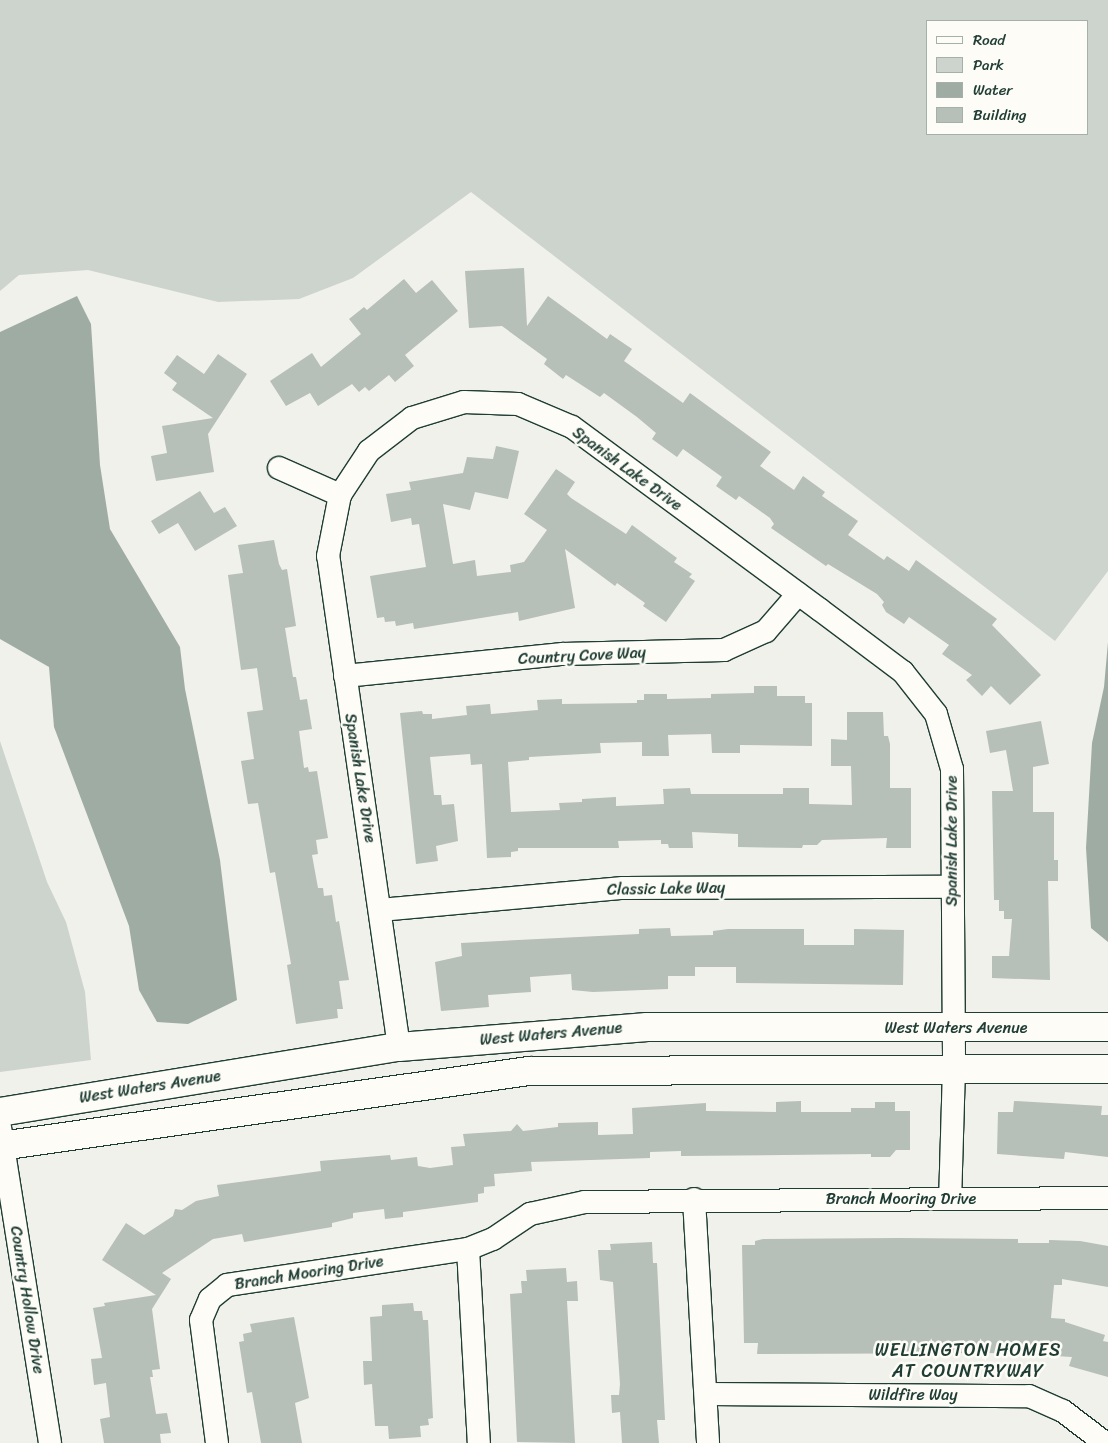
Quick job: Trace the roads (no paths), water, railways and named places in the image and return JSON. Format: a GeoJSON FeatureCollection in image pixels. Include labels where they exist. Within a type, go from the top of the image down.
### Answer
{"type":"FeatureCollection","features":[{"type":"Feature","properties":{"kind":"street","name":"Spanish Lake Drive"},"geometry":{"type":"LineString","coordinates":[[399,1047],[328,556],[340,495],[369,451],[412,418],[464,402],[518,404],[572,428],[798,594],[903,672],[936,714],[952,769],[954,1068],[950,1199]]}},
{"type":"Feature","properties":{"kind":"street"},"geometry":{"type":"LineString","coordinates":[[279,468],[340,495]]}},
{"type":"Feature","properties":{"kind":"street","name":"Country Cove Way"},"geometry":{"type":"LineString","coordinates":[[345,676],[563,654],[724,650],[766,631],[798,594]]}},
{"type":"Feature","properties":{"kind":"street","name":"Classic Lake Way"},"geometry":{"type":"LineString","coordinates":[[380,910],[623,888],[952,887]]}},
{"type":"Feature","properties":{"kind":"street","name":"West Waters Avenue"},"geometry":{"type":"LineString","coordinates":[[0,1112],[399,1047],[647,1026],[1108,1027]]}},
{"type":"Feature","properties":{"kind":"street"},"geometry":{"type":"LineString","coordinates":[[1,1140],[529,1071],[954,1068],[1108,1069]]}},
{"type":"Feature","properties":{"kind":"street","name":"Country Hollow Drive"},"geometry":{"type":"LineString","coordinates":[[1,1140],[50,1443]]}},
{"type":"Feature","properties":{"kind":"street","name":"Branch Mooring Drive"},"geometry":{"type":"LineString","coordinates":[[218,1443],[200,1320],[210,1299],[227,1285],[468,1249],[493,1239],[530,1214],[585,1202],[694,1199],[1108,1198]]}},
{"type":"Feature","properties":{"kind":"street"},"geometry":{"type":"LineString","coordinates":[[694,1199],[707,1394],[708,1443]]}},
{"type":"Feature","properties":{"kind":"street"},"geometry":{"type":"LineString","coordinates":[[468,1249],[479,1443]]}},
{"type":"Feature","properties":{"kind":"street","name":"Wildfire Way"},"geometry":{"type":"LineString","coordinates":[[707,1394],[1029,1396],[1063,1411],[1105,1443]]}},
{"type":"Feature","properties":{"kind":"water"},"geometry":{"type":"Polygon","coordinates":[[[77,296],[91,324],[100,465],[110,529],[180,647],[185,689],[220,860],[237,1000],[188,1024],[157,1022],[139,990],[129,926],[54,727],[49,667],[0,639],[0,332],[77,296]]]}},
{"type":"Feature","properties":{"kind":"water"},"geometry":{"type":"Polygon","coordinates":[[[1108,642],[1108,942],[1091,928],[1086,848],[1092,743],[1104,687],[1108,642]]]}},
{"type":"Feature","properties":{"kind":"district","name":"WELLINGTON HOMES AT COUNTRYWAY"},"geometry":{"type":"Point","coordinates":[968,1361]}}]}
